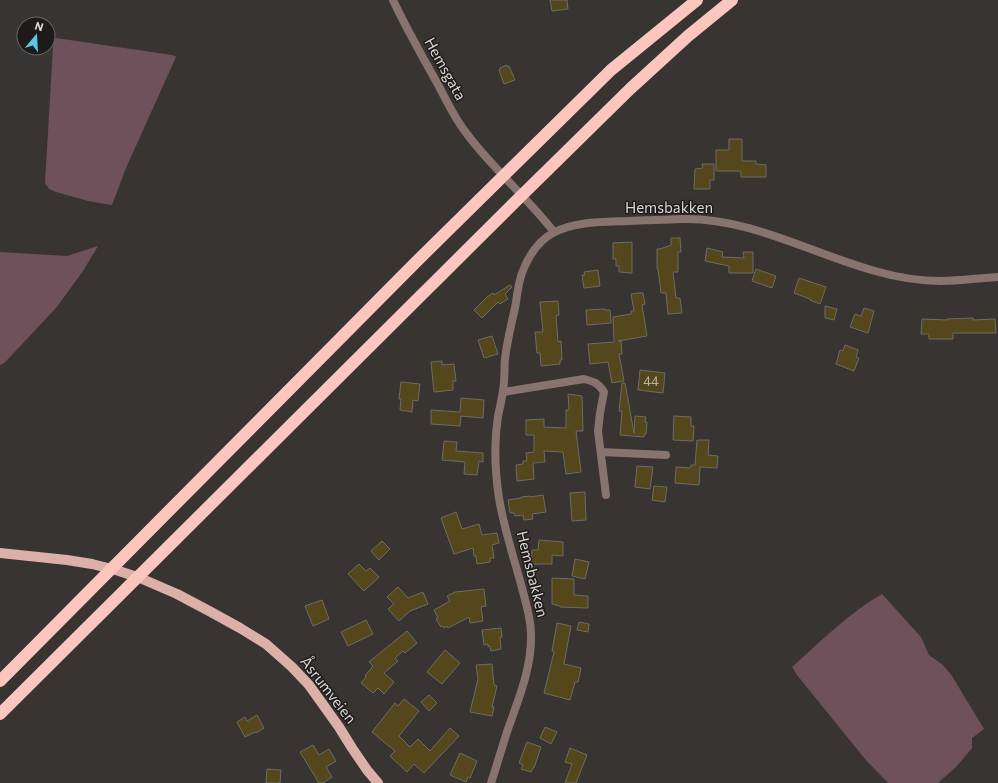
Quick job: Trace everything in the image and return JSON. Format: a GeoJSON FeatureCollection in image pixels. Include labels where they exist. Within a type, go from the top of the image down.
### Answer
{"type":"FeatureCollection","features":[{"type":"Feature","properties":{"kind":"highway"},"geometry":{"type":"LineString","coordinates":[[0,681],[423,255],[611,70],[697,0]]}},
{"type":"Feature","properties":{"kind":"highway"},"geometry":{"type":"LineString","coordinates":[[0,714],[420,295],[630,89],[688,36],[732,0]]}},
{"type":"Feature","properties":{"kind":"main road","name":"Åsrumveien"},"geometry":{"type":"LineString","coordinates":[[0,553],[92,564],[146,580],[211,612],[266,644],[292,666],[313,691],[339,727],[359,759],[378,783]]}},
{"type":"Feature","properties":{"kind":"street","name":"Hemsgata"},"geometry":{"type":"LineString","coordinates":[[393,0],[453,112],[466,132],[478,148],[544,219],[554,232]]}},
{"type":"Feature","properties":{"kind":"street","name":"Hemsbakken"},"geometry":{"type":"LineString","coordinates":[[491,783],[529,666],[531,649],[530,617],[503,522],[496,475],[498,415],[503,392],[505,358],[522,274],[534,250],[543,240],[554,232],[573,226],[598,222],[685,219],[709,220],[726,222],[757,230],[843,261],[898,276],[922,280],[943,281],[998,277]]}},
{"type":"Feature","properties":{"kind":"street"},"geometry":{"type":"LineString","coordinates":[[503,392],[584,380],[594,382],[600,386],[604,392],[598,431],[606,495]]}},
{"type":"Feature","properties":{"kind":"street"},"geometry":{"type":"LineString","coordinates":[[601,452],[666,455]]}},
{"type":"Feature","properties":{"kind":"shaded area"},"geometry":{"type":"Polygon","coordinates":[[[56,38],[172,55],[176,57],[126,168],[112,205],[88,201],[56,192],[49,189],[45,183],[52,56],[56,56],[56,38]]]}},
{"type":"Feature","properties":{"kind":"shaded area"},"geometry":{"type":"Polygon","coordinates":[[[98,246],[83,271],[56,308],[10,357],[0,365],[0,252],[67,256],[98,246]]]}},
{"type":"Feature","properties":{"kind":"shaded area"},"geometry":{"type":"Polygon","coordinates":[[[882,594],[921,637],[929,655],[943,665],[952,676],[984,729],[972,738],[972,748],[956,767],[938,783],[888,783],[865,759],[792,667],[858,610],[882,594]]]}},
{"type":"Feature","properties":{"kind":"building"},"geometry":{"type":"Polygon","coordinates":[[[550,0],[567,0],[568,9],[552,11],[550,0]]]}},
{"type":"Feature","properties":{"kind":"building"},"geometry":{"type":"Polygon","coordinates":[[[507,65],[508,67],[509,66],[515,80],[504,84],[499,70],[507,65]]]}},
{"type":"Feature","properties":{"kind":"building"},"geometry":{"type":"Polygon","coordinates":[[[729,139],[742,139],[742,161],[756,161],[756,164],[766,165],[766,177],[741,177],[741,171],[716,171],[716,150],[729,150],[729,139]]]}},
{"type":"Feature","properties":{"kind":"building"},"geometry":{"type":"Polygon","coordinates":[[[702,164],[714,164],[714,180],[710,180],[710,189],[694,189],[695,169],[703,168],[702,164]]]}},
{"type":"Feature","properties":{"kind":"building"},"geometry":{"type":"Polygon","coordinates":[[[671,238],[680,238],[681,252],[678,252],[678,272],[673,272],[676,298],[680,298],[682,313],[668,314],[666,293],[661,293],[657,269],[657,249],[671,245],[671,238]]]}},
{"type":"Feature","properties":{"kind":"building"},"geometry":{"type":"Polygon","coordinates":[[[632,242],[632,273],[619,272],[619,266],[616,266],[616,259],[613,259],[613,243],[632,242]]]}},
{"type":"Feature","properties":{"kind":"building"},"geometry":{"type":"Polygon","coordinates":[[[707,248],[723,252],[722,257],[744,258],[743,252],[753,252],[753,273],[729,273],[729,266],[705,261],[707,248]]]}},
{"type":"Feature","properties":{"kind":"building"},"geometry":{"type":"Polygon","coordinates":[[[756,269],[776,276],[772,288],[752,281],[756,269]]]}},
{"type":"Feature","properties":{"kind":"building"},"geometry":{"type":"Polygon","coordinates":[[[598,270],[600,286],[584,288],[582,275],[585,275],[584,272],[598,270]]]}},
{"type":"Feature","properties":{"kind":"building"},"geometry":{"type":"Polygon","coordinates":[[[799,278],[826,287],[820,304],[794,293],[799,278]]]}},
{"type":"Feature","properties":{"kind":"building"},"geometry":{"type":"Polygon","coordinates":[[[510,285],[512,287],[505,294],[508,299],[500,304],[498,302],[482,318],[474,310],[487,297],[493,293],[494,295],[510,285]]]}},
{"type":"Feature","properties":{"kind":"building"},"geometry":{"type":"Polygon","coordinates":[[[643,293],[645,304],[642,305],[647,336],[618,341],[621,341],[622,354],[619,354],[624,381],[612,383],[608,362],[590,364],[588,344],[614,342],[613,317],[631,314],[631,311],[634,311],[631,294],[643,293]]]}},
{"type":"Feature","properties":{"kind":"building"},"geometry":{"type":"Polygon","coordinates":[[[558,301],[559,315],[556,316],[558,342],[561,341],[562,360],[560,360],[560,364],[541,366],[540,353],[537,353],[535,332],[543,332],[540,302],[558,301]]]}},
{"type":"Feature","properties":{"kind":"building"},"geometry":{"type":"Polygon","coordinates":[[[825,306],[837,309],[834,320],[825,318],[825,306]]]}},
{"type":"Feature","properties":{"kind":"building"},"geometry":{"type":"Polygon","coordinates":[[[864,308],[874,311],[868,333],[850,327],[855,314],[861,316],[864,308]]]}},
{"type":"Feature","properties":{"kind":"building"},"geometry":{"type":"Polygon","coordinates":[[[586,310],[610,310],[611,323],[587,325],[586,310]]]}},
{"type":"Feature","properties":{"kind":"building"},"geometry":{"type":"Polygon","coordinates":[[[973,318],[973,320],[995,319],[996,333],[953,333],[953,339],[929,339],[929,334],[921,334],[922,319],[947,320],[973,318]]]}},
{"type":"Feature","properties":{"kind":"building"},"geometry":{"type":"Polygon","coordinates":[[[492,336],[498,354],[484,358],[478,340],[492,336]]]}},
{"type":"Feature","properties":{"kind":"building"},"geometry":{"type":"Polygon","coordinates":[[[845,345],[858,350],[856,357],[859,358],[854,371],[836,364],[840,350],[843,351],[845,345]]]}},
{"type":"Feature","properties":{"kind":"building"},"geometry":{"type":"Polygon","coordinates":[[[442,361],[442,365],[454,364],[456,381],[453,381],[453,390],[434,392],[431,362],[442,361]]]}},
{"type":"Feature","properties":{"kind":"building"},"geometry":{"type":"Polygon","coordinates":[[[640,370],[665,373],[663,393],[638,390],[640,370]]]}},
{"type":"Feature","properties":{"kind":"building"},"geometry":{"type":"Polygon","coordinates":[[[401,382],[420,384],[418,401],[413,400],[412,412],[400,410],[401,399],[399,399],[401,382]]]}},
{"type":"Feature","properties":{"kind":"building"},"geometry":{"type":"Polygon","coordinates":[[[622,383],[625,383],[634,433],[635,416],[646,417],[646,434],[644,434],[644,437],[620,435],[622,411],[619,411],[622,383]]]}},
{"type":"Feature","properties":{"kind":"building"},"geometry":{"type":"Polygon","coordinates":[[[568,394],[582,396],[583,431],[576,431],[581,472],[566,474],[563,452],[544,451],[545,462],[533,463],[534,479],[517,481],[516,465],[523,464],[523,461],[527,461],[526,453],[534,452],[534,435],[526,435],[526,420],[544,419],[544,427],[566,428],[566,410],[569,410],[568,394]]]}},
{"type":"Feature","properties":{"kind":"building"},"geometry":{"type":"Polygon","coordinates":[[[461,398],[484,400],[483,418],[461,416],[460,426],[431,424],[431,410],[460,412],[461,398]]]}},
{"type":"Feature","properties":{"kind":"building"},"geometry":{"type":"Polygon","coordinates":[[[674,416],[691,417],[691,426],[694,426],[693,441],[673,440],[674,416]]]}},
{"type":"Feature","properties":{"kind":"building"},"geometry":{"type":"Polygon","coordinates":[[[697,440],[709,440],[708,455],[718,456],[717,468],[700,467],[699,485],[675,483],[676,467],[690,468],[691,465],[695,465],[697,440]]]}},
{"type":"Feature","properties":{"kind":"building"},"geometry":{"type":"Polygon","coordinates":[[[444,441],[457,442],[456,451],[483,453],[483,462],[479,461],[477,475],[464,474],[465,462],[442,460],[444,441]]]}},
{"type":"Feature","properties":{"kind":"building"},"geometry":{"type":"Polygon","coordinates":[[[637,466],[653,467],[650,489],[635,487],[637,466]]]}},
{"type":"Feature","properties":{"kind":"building"},"geometry":{"type":"Polygon","coordinates":[[[654,486],[667,487],[665,502],[652,500],[654,486]]]}},
{"type":"Feature","properties":{"kind":"building"},"geometry":{"type":"Polygon","coordinates":[[[585,492],[586,520],[572,521],[570,493],[585,492]]]}},
{"type":"Feature","properties":{"kind":"building"},"geometry":{"type":"Polygon","coordinates":[[[543,495],[546,512],[532,514],[533,519],[524,520],[523,515],[515,516],[514,513],[510,513],[508,500],[543,495]]]}},
{"type":"Feature","properties":{"kind":"building"},"geometry":{"type":"Polygon","coordinates":[[[456,512],[462,529],[479,524],[482,535],[497,533],[499,543],[492,545],[494,558],[490,558],[490,562],[477,564],[473,548],[454,554],[441,518],[456,512]]]}},
{"type":"Feature","properties":{"kind":"building"},"geometry":{"type":"Polygon","coordinates":[[[539,540],[563,542],[563,556],[552,555],[552,564],[531,564],[532,550],[538,550],[539,540]]]}},
{"type":"Feature","properties":{"kind":"building"},"geometry":{"type":"Polygon","coordinates":[[[382,541],[390,549],[379,560],[371,551],[382,541]]]}},
{"type":"Feature","properties":{"kind":"building"},"geometry":{"type":"Polygon","coordinates":[[[575,559],[589,562],[585,579],[572,576],[575,559]]]}},
{"type":"Feature","properties":{"kind":"building"},"geometry":{"type":"Polygon","coordinates":[[[359,564],[366,571],[370,568],[379,577],[364,591],[348,574],[359,564]]]}},
{"type":"Feature","properties":{"kind":"building"},"geometry":{"type":"Polygon","coordinates":[[[552,578],[574,579],[574,595],[588,596],[588,608],[560,607],[552,604],[552,578]]]}},
{"type":"Feature","properties":{"kind":"building"},"geometry":{"type":"Polygon","coordinates":[[[398,587],[408,598],[423,592],[428,604],[410,611],[399,621],[388,609],[394,604],[387,597],[398,587]]]}},
{"type":"Feature","properties":{"kind":"building"},"geometry":{"type":"Polygon","coordinates":[[[484,589],[486,606],[481,607],[483,621],[470,623],[469,617],[448,628],[447,626],[444,628],[443,626],[441,627],[436,619],[438,618],[434,610],[450,601],[447,596],[455,592],[484,589]]]}},
{"type":"Feature","properties":{"kind":"building"},"geometry":{"type":"Polygon","coordinates":[[[322,600],[329,619],[313,626],[305,606],[322,600]]]}},
{"type":"Feature","properties":{"kind":"building"},"geometry":{"type":"Polygon","coordinates":[[[366,620],[373,634],[348,646],[341,632],[366,620]]]}},
{"type":"Feature","properties":{"kind":"building"},"geometry":{"type":"Polygon","coordinates":[[[579,622],[589,624],[588,632],[577,630],[579,622]]]}},
{"type":"Feature","properties":{"kind":"building"},"geometry":{"type":"Polygon","coordinates":[[[557,623],[571,626],[564,664],[581,668],[578,682],[575,682],[570,700],[544,693],[554,652],[552,651],[557,623]]]}},
{"type":"Feature","properties":{"kind":"building"},"geometry":{"type":"Polygon","coordinates":[[[501,628],[501,649],[491,651],[488,644],[484,645],[482,630],[501,628]]]}},
{"type":"Feature","properties":{"kind":"building"},"geometry":{"type":"Polygon","coordinates":[[[407,631],[417,643],[405,653],[403,651],[395,658],[398,661],[384,673],[394,682],[384,694],[378,688],[373,693],[361,683],[373,666],[369,662],[407,631]]]}},
{"type":"Feature","properties":{"kind":"building"},"geometry":{"type":"Polygon","coordinates":[[[445,650],[460,663],[442,684],[427,672],[445,650]]]}},
{"type":"Feature","properties":{"kind":"building"},"geometry":{"type":"Polygon","coordinates":[[[492,664],[494,685],[497,686],[492,707],[494,707],[492,716],[470,712],[478,679],[476,665],[492,664]]]}},
{"type":"Feature","properties":{"kind":"building"},"geometry":{"type":"Polygon","coordinates":[[[429,695],[437,703],[429,711],[421,702],[429,695]]]}},
{"type":"Feature","properties":{"kind":"building"},"geometry":{"type":"Polygon","coordinates":[[[404,699],[419,711],[399,736],[410,747],[418,739],[430,751],[450,728],[459,736],[424,773],[414,764],[407,772],[390,756],[395,751],[372,732],[395,703],[398,706],[404,699]]]}},
{"type":"Feature","properties":{"kind":"building"},"geometry":{"type":"Polygon","coordinates":[[[257,715],[264,728],[245,737],[237,722],[245,717],[247,721],[257,715]]]}},
{"type":"Feature","properties":{"kind":"building"},"geometry":{"type":"Polygon","coordinates":[[[545,727],[557,732],[551,744],[540,738],[545,727]]]}},
{"type":"Feature","properties":{"kind":"building"},"geometry":{"type":"Polygon","coordinates":[[[527,742],[541,747],[534,768],[531,772],[521,769],[523,765],[519,763],[527,742]]]}},
{"type":"Feature","properties":{"kind":"building"},"geometry":{"type":"Polygon","coordinates":[[[313,745],[319,755],[329,749],[336,761],[326,767],[332,777],[323,783],[319,783],[300,752],[313,745]]]}},
{"type":"Feature","properties":{"kind":"building"},"geometry":{"type":"Polygon","coordinates":[[[570,748],[587,755],[576,783],[565,783],[572,764],[565,762],[570,748]]]}},
{"type":"Feature","properties":{"kind":"building"},"geometry":{"type":"Polygon","coordinates":[[[460,753],[477,761],[470,778],[468,777],[466,782],[450,775],[460,753]]]}},
{"type":"Feature","properties":{"kind":"building"},"geometry":{"type":"Polygon","coordinates":[[[267,769],[281,770],[280,783],[266,783],[267,769]]]}}]}
